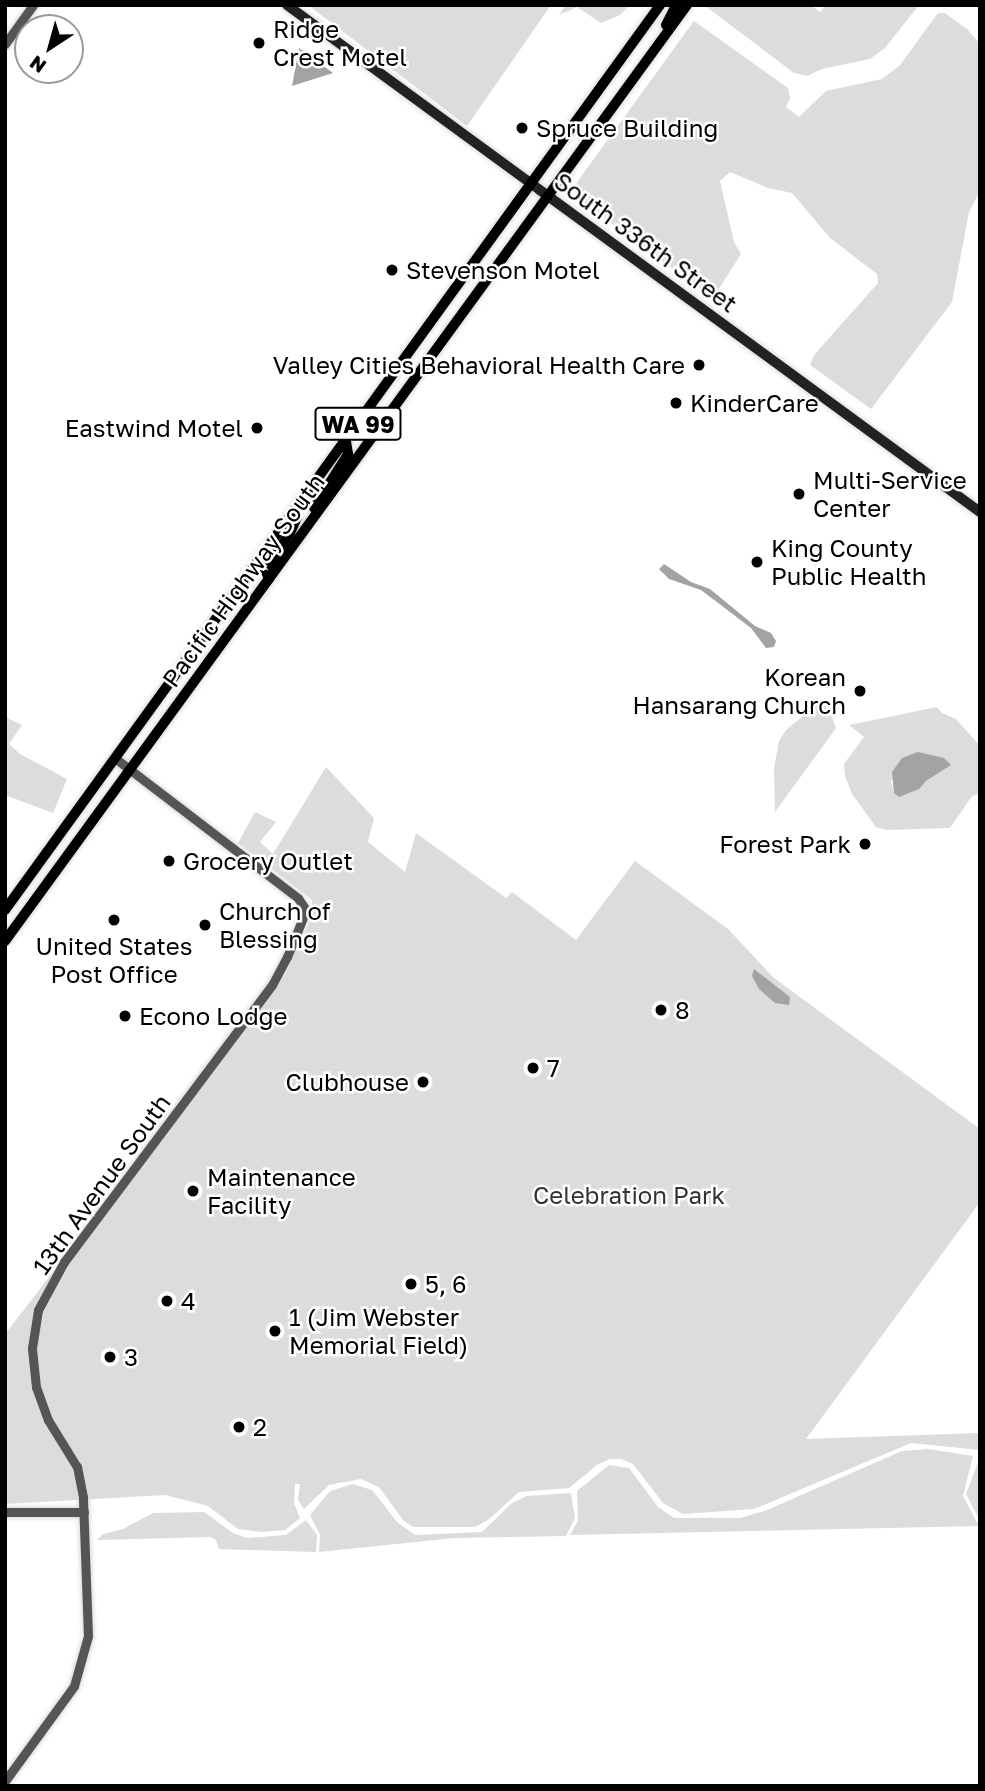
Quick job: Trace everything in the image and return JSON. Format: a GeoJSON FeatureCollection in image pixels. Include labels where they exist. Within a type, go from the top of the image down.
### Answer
{"type":"FeatureCollection","features":[{"type":"Feature","properties":{"kind":"main road","name":"South 336th Street"},"geometry":{"type":"LineString","coordinates":[[287,5],[980,512]]}},
{"type":"Feature","properties":{"kind":"main road","name":"Pacific Highway South"},"geometry":{"type":"LineString","coordinates":[[5,910],[660,5]]}},
{"type":"Feature","properties":{"kind":"main road"},"geometry":{"type":"LineString","coordinates":[[656,47],[676,5]]}},
{"type":"Feature","properties":{"kind":"main road","name":"Pacific Highway South"},"geometry":{"type":"LineString","coordinates":[[5,941],[687,5]]}},
{"type":"Feature","properties":{"kind":"main road"},"geometry":{"type":"LineString","coordinates":[[303,533],[319,498],[348,454],[346,441]]}},
{"type":"Feature","properties":{"kind":"main road"},"geometry":{"type":"LineString","coordinates":[[269,579],[265,569],[290,533],[305,498]]}},
{"type":"Feature","properties":{"kind":"street"},"geometry":{"type":"LineString","coordinates":[[5,44],[33,5]]}},
{"type":"Feature","properties":{"kind":"street"},"geometry":{"type":"LineString","coordinates":[[115,758],[131,769]]}},
{"type":"Feature","properties":{"kind":"street","name":"13th Avenue South"},"geometry":{"type":"LineString","coordinates":[[5,1782],[64,1702],[81,1670],[88,1623],[84,1513],[77,1467],[48,1420],[36,1387],[32,1349],[38,1310],[64,1262],[272,985],[305,915],[302,901],[131,769]]}},
{"type":"Feature","properties":{"kind":"street"},"geometry":{"type":"LineString","coordinates":[[5,1512],[84,1513]]}},
{"type":"Feature","properties":{"kind":"green space"},"geometry":{"type":"Polygon","coordinates":[[[308,5],[551,5],[467,126],[308,5]]]}},
{"type":"Feature","properties":{"kind":"green space"},"geometry":{"type":"Polygon","coordinates":[[[566,5],[630,5],[620,15],[601,23],[577,7],[559,15],[566,5]]]}},
{"type":"Feature","properties":{"kind":"green space"},"geometry":{"type":"Polygon","coordinates":[[[704,5],[811,5],[820,12],[826,5],[919,5],[885,48],[870,59],[822,69],[807,76],[794,73],[704,5]]]}},
{"type":"Feature","properties":{"kind":"green space"},"geometry":{"type":"Polygon","coordinates":[[[938,13],[945,13],[968,30],[980,44],[980,191],[969,212],[952,302],[871,409],[810,365],[814,355],[878,283],[877,274],[830,238],[792,193],[768,188],[730,172],[720,181],[734,242],[741,254],[713,298],[579,200],[575,191],[577,182],[694,21],[788,88],[790,98],[786,107],[799,117],[826,91],[882,79],[900,65],[938,13]]]}},
{"type":"Feature","properties":{"kind":"green space"},"geometry":{"type":"Polygon","coordinates":[[[825,698],[836,728],[775,812],[774,769],[779,741],[786,730],[825,698]]]}},
{"type":"Feature","properties":{"kind":"green space"},"geometry":{"type":"Polygon","coordinates":[[[937,707],[942,713],[956,719],[980,746],[980,793],[972,796],[950,828],[886,830],[876,827],[852,794],[845,776],[844,764],[864,737],[849,725],[937,707]],[[951,765],[891,780],[894,793],[926,781],[951,765]]]}},
{"type":"Feature","properties":{"kind":"green space"},"geometry":{"type":"Polygon","coordinates":[[[5,717],[22,725],[9,744],[20,754],[67,779],[53,813],[5,795],[5,717]]]}},
{"type":"Feature","properties":{"kind":"green space","name":"Celebration Park"},"geometry":{"type":"Polygon","coordinates":[[[326,767],[374,818],[368,842],[405,872],[416,833],[506,898],[512,892],[576,940],[635,861],[728,929],[774,978],[980,1129],[980,1202],[806,1439],[980,1433],[980,1450],[911,1443],[754,1509],[683,1514],[663,1503],[633,1464],[621,1459],[610,1459],[597,1465],[569,1488],[519,1492],[488,1520],[475,1527],[413,1527],[403,1520],[379,1487],[361,1479],[329,1485],[304,1509],[298,1500],[300,1484],[295,1484],[294,1503],[300,1518],[285,1530],[261,1532],[238,1529],[208,1506],[165,1495],[5,1504],[5,1334],[285,974],[312,917],[312,900],[238,843],[255,812],[276,822],[260,842],[273,854],[326,767]]]}},
{"type":"Feature","properties":{"kind":"green space"},"geometry":{"type":"Polygon","coordinates":[[[928,1449],[973,1456],[963,1496],[979,1526],[570,1535],[578,1521],[577,1491],[609,1465],[629,1468],[658,1507],[674,1518],[740,1518],[767,1510],[902,1451],[928,1449]]]}},
{"type":"Feature","properties":{"kind":"green space"},"geometry":{"type":"Polygon","coordinates":[[[980,1457],[980,1521],[966,1494],[980,1457]]]}},
{"type":"Feature","properties":{"kind":"green space"},"geometry":{"type":"Polygon","coordinates":[[[353,1484],[372,1490],[397,1522],[415,1535],[482,1532],[512,1503],[527,1496],[571,1493],[575,1518],[566,1536],[454,1538],[319,1552],[320,1535],[310,1515],[330,1491],[353,1484]]]}},
{"type":"Feature","properties":{"kind":"green space"},"geometry":{"type":"Polygon","coordinates":[[[204,1512],[233,1533],[247,1538],[286,1535],[306,1520],[317,1535],[316,1552],[219,1549],[216,1540],[211,1537],[97,1540],[103,1534],[123,1529],[153,1513],[204,1512]]]}},
{"type":"Feature","properties":{"kind":"shaded area"},"geometry":{"type":"Polygon","coordinates":[[[299,48],[333,73],[292,86],[299,48]]]}},
{"type":"Feature","properties":{"kind":"shaded area"},"geometry":{"type":"Polygon","coordinates":[[[664,564],[691,582],[710,589],[755,626],[771,633],[776,641],[774,647],[766,648],[751,628],[701,590],[669,579],[659,569],[664,564]]]}},
{"type":"Feature","properties":{"kind":"shaded area"},"geometry":{"type":"Polygon","coordinates":[[[918,752],[944,758],[951,765],[926,781],[919,789],[899,797],[894,793],[892,772],[902,758],[918,752]]]}},
{"type":"Feature","properties":{"kind":"shaded area"},"geometry":{"type":"Polygon","coordinates":[[[754,969],[790,997],[789,1005],[775,1003],[759,989],[752,976],[754,969]]]}},
{"type":"Feature","properties":{"kind":"place","name":"Ridge Crest Motel"},"geometry":{"type":"Point","coordinates":[259,43]}},
{"type":"Feature","properties":{"kind":"place","name":"Spruce Building"},"geometry":{"type":"Point","coordinates":[522,128]}},
{"type":"Feature","properties":{"kind":"place","name":"Stevenson Motel"},"geometry":{"type":"Point","coordinates":[392,270]}},
{"type":"Feature","properties":{"kind":"place","name":"Valley Cities Behavioral Health Care"},"geometry":{"type":"Point","coordinates":[699,365]}},
{"type":"Feature","properties":{"kind":"place","name":"KinderCare"},"geometry":{"type":"Point","coordinates":[676,403]}},
{"type":"Feature","properties":{"kind":"place","name":"Eastwind Motel"},"geometry":{"type":"Point","coordinates":[257,428]}},
{"type":"Feature","properties":{"kind":"place","name":"Multi-Service Center"},"geometry":{"type":"Point","coordinates":[799,494]}},
{"type":"Feature","properties":{"kind":"place","name":"King County Public Health"},"geometry":{"type":"Point","coordinates":[757,562]}},
{"type":"Feature","properties":{"kind":"place","name":"Korean Hansarang Church"},"geometry":{"type":"Point","coordinates":[860,691]}},
{"type":"Feature","properties":{"kind":"place","name":"Forest Park"},"geometry":{"type":"Point","coordinates":[865,844]}},
{"type":"Feature","properties":{"kind":"place","name":"Grocery Outlet"},"geometry":{"type":"Point","coordinates":[169,861]}},
{"type":"Feature","properties":{"kind":"place","name":"United States Post Office"},"geometry":{"type":"Point","coordinates":[114,920]}},
{"type":"Feature","properties":{"kind":"place","name":"Church of Blessing"},"geometry":{"type":"Point","coordinates":[205,925]}},
{"type":"Feature","properties":{"kind":"place","name":"8"},"geometry":{"type":"Point","coordinates":[661,1010]}},
{"type":"Feature","properties":{"kind":"place","name":"Econo Lodge"},"geometry":{"type":"Point","coordinates":[125,1016]}},
{"type":"Feature","properties":{"kind":"place","name":"7"},"geometry":{"type":"Point","coordinates":[533,1068]}},
{"type":"Feature","properties":{"kind":"place","name":"Clubhouse"},"geometry":{"type":"Point","coordinates":[423,1082]}},
{"type":"Feature","properties":{"kind":"place","name":"Maintenance Facility"},"geometry":{"type":"Point","coordinates":[193,1191]}},
{"type":"Feature","properties":{"kind":"place","name":"5, 6"},"geometry":{"type":"Point","coordinates":[411,1284]}},
{"type":"Feature","properties":{"kind":"place","name":"4"},"geometry":{"type":"Point","coordinates":[167,1301]}},
{"type":"Feature","properties":{"kind":"place","name":"1 (Jim Webster Memorial Field)"},"geometry":{"type":"Point","coordinates":[275,1331]}},
{"type":"Feature","properties":{"kind":"place","name":"3"},"geometry":{"type":"Point","coordinates":[110,1357]}},
{"type":"Feature","properties":{"kind":"place","name":"2"},"geometry":{"type":"Point","coordinates":[239,1427]}}]}
